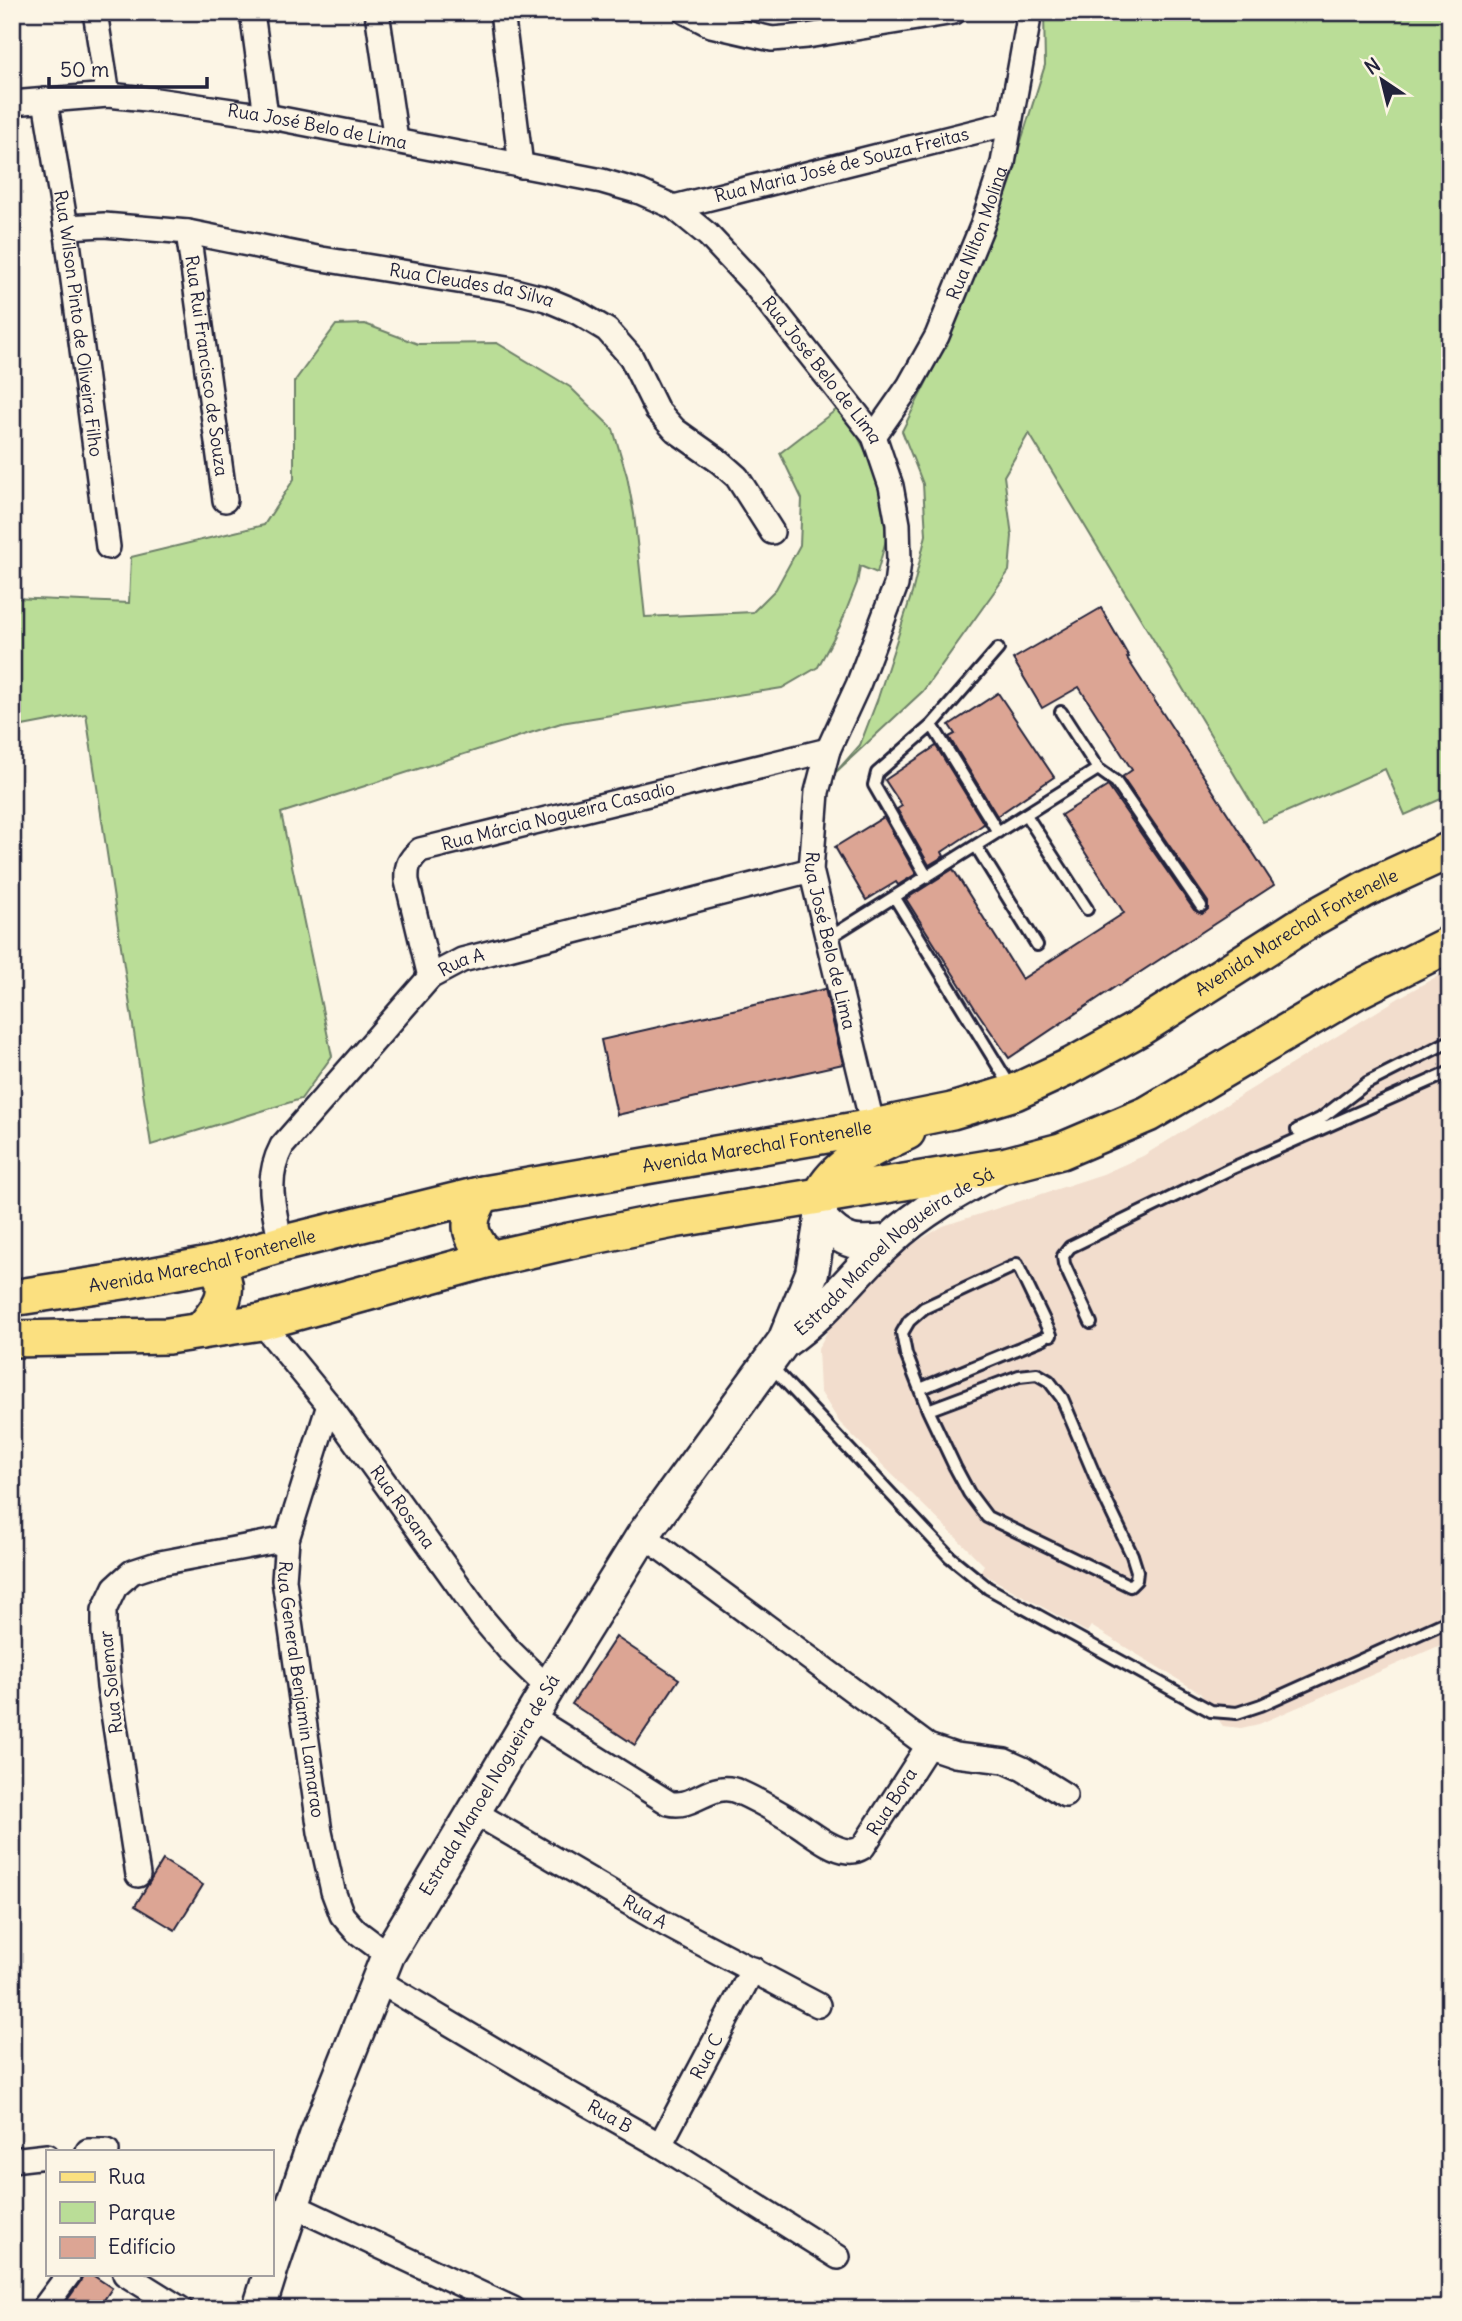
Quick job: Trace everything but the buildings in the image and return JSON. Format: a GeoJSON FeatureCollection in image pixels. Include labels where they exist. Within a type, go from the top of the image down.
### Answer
{"type":"FeatureCollection","features":[{"type":"Feature","properties":{"kind":"main road","name":"Avenida Marechal Fontenelle"},"geometry":{"type":"LineString","coordinates":[[12,1298],[214,1264],[281,1244],[483,1194],[873,1127],[952,1111],[1015,1092],[1071,1066],[1138,1029],[1235,966],[1345,900],[1450,850]]}},
{"type":"Feature","properties":{"kind":"main road"},"geometry":{"type":"LineString","coordinates":[[12,1339],[168,1336],[261,1322],[490,1259],[673,1220],[821,1207],[1060,1151],[1148,1114],[1345,998],[1450,944]]}},
{"type":"Feature","properties":{"kind":"main road"},"geometry":{"type":"LineString","coordinates":[[821,1207],[833,1177],[856,1160],[878,1146],[952,1111]]}},
{"type":"Feature","properties":{"kind":"main road","name":"Estrada Manoel Nogueira de Sá"},"geometry":{"type":"LineString","coordinates":[[776,1352],[824,1310],[889,1241],[923,1213],[959,1190],[1007,1165]]}},
{"type":"Feature","properties":{"kind":"main road"},"geometry":{"type":"LineString","coordinates":[[483,1194],[473,1209],[471,1232],[478,1247],[490,1259]]}},
{"type":"Feature","properties":{"kind":"main road"},"geometry":{"type":"LineString","coordinates":[[821,1207],[839,1237],[863,1243],[889,1241]]}},
{"type":"Feature","properties":{"kind":"main road","name":"Estrada Manoel Nogueira de Sá"},"geometry":{"type":"LineString","coordinates":[[273,2266],[316,2136],[382,1967],[548,1688],[643,1535],[776,1352],[812,1273],[821,1207]]}},
{"type":"Feature","properties":{"kind":"main road"},"geometry":{"type":"LineString","coordinates":[[201,1331],[224,1298],[223,1274],[214,1264]]}},
{"type":"Feature","properties":{"kind":"main road","name":"Estrada Manoel Nogueira de Sá"},"geometry":{"type":"LineString","coordinates":[[259,2309],[270,2276]]}},
{"type":"Feature","properties":{"kind":"street"},"geometry":{"type":"LineString","coordinates":[[95,12],[108,95]]}},
{"type":"Feature","properties":{"kind":"street"},"geometry":{"type":"LineString","coordinates":[[252,12],[266,116]]}},
{"type":"Feature","properties":{"kind":"street"},"geometry":{"type":"LineString","coordinates":[[377,12],[396,140]]}},
{"type":"Feature","properties":{"kind":"street"},"geometry":{"type":"LineString","coordinates":[[502,12],[521,166]]}},
{"type":"Feature","properties":{"kind":"street"},"geometry":{"type":"LineString","coordinates":[[686,12],[711,25],[772,39],[807,36],[954,12]]}},
{"type":"Feature","properties":{"kind":"street","name":"Rua Nilton Molina"},"geometry":{"type":"LineString","coordinates":[[874,436],[909,386],[937,337],[982,226],[1003,163],[1028,23],[1025,12]]}},
{"type":"Feature","properties":{"kind":"street","name":"Rua José Belo de Lima"},"geometry":{"type":"LineString","coordinates":[[12,103],[108,95],[156,100],[266,116],[602,181],[640,192],[674,207],[708,235],[754,284],[874,436],[891,486],[898,524],[896,585],[858,685],[828,750],[817,792],[811,870],[873,1127]]}},
{"type":"Feature","properties":{"kind":"street","name":"Rua Wilson Pinto de Oliveira Filho"},"geometry":{"type":"LineString","coordinates":[[46,100],[66,227],[108,547]]}},
{"type":"Feature","properties":{"kind":"street","name":"Rua Maria José de Souza Freitas"},"geometry":{"type":"LineString","coordinates":[[674,207],[1010,123]]}},
{"type":"Feature","properties":{"kind":"street","name":"Rua Cleudes da Silva"},"geometry":{"type":"LineString","coordinates":[[66,227],[104,225],[188,232],[322,259],[507,289],[546,299],[577,312],[607,330],[631,357],[657,410],[675,430],[737,477],[772,533]]}},
{"type":"Feature","properties":{"kind":"street","name":"Rua Rui Francisco de Souza"},"geometry":{"type":"LineString","coordinates":[[188,232],[225,500]]}},
{"type":"Feature","properties":{"kind":"street","name":"Rua Márcia Nogueira Casadio"},"geometry":{"type":"LineString","coordinates":[[430,976],[407,881],[406,868],[420,850],[828,750]]}},
{"type":"Feature","properties":{"kind":"street","name":"Rua A"},"geometry":{"type":"LineString","coordinates":[[281,1244],[271,1192],[273,1163],[282,1146],[430,976],[461,960],[811,870]]}},
{"type":"Feature","properties":{"kind":"street","name":"Rua Rosana"},"geometry":{"type":"LineString","coordinates":[[261,1322],[329,1405],[482,1618],[510,1651],[548,1688]]}},
{"type":"Feature","properties":{"kind":"street","name":"Rua General Benjamin Lamarao"},"geometry":{"type":"LineString","coordinates":[[329,1405],[287,1539],[284,1580],[320,1832],[332,1891],[342,1915],[382,1967]]}},
{"type":"Feature","properties":{"kind":"street"},"geometry":{"type":"LineString","coordinates":[[643,1535],[928,1746],[955,1755],[1005,1761],[1065,1794]]}},
{"type":"Feature","properties":{"kind":"street","name":"Rua Solemar"},"geometry":{"type":"LineString","coordinates":[[138,1875],[109,1687],[104,1610],[115,1587],[132,1572],[160,1563],[287,1539]]}},
{"type":"Feature","properties":{"kind":"street","name":"Rua Bora"},"geometry":{"type":"LineString","coordinates":[[531,1717],[668,1803],[687,1804],[710,1791],[722,1788],[736,1790],[835,1847],[855,1851],[863,1847],[928,1746]]}},
{"type":"Feature","properties":{"kind":"street","name":"Rua A"},"geometry":{"type":"LineString","coordinates":[[474,1812],[667,1925],[818,2005]]}},
{"type":"Feature","properties":{"kind":"street","name":"Rua B"},"geometry":{"type":"LineString","coordinates":[[382,1967],[838,2257]]}},
{"type":"Feature","properties":{"kind":"street","name":"Rua C"},"geometry":{"type":"LineString","coordinates":[[660,2145],[753,1969]]}},
{"type":"Feature","properties":{"kind":"street"},"geometry":{"type":"LineString","coordinates":[[12,2160],[46,2156]]}},
{"type":"Feature","properties":{"kind":"street"},"geometry":{"type":"LineString","coordinates":[[292,2205],[513,2309]]}},
{"type":"Feature","properties":{"kind":"street"},"geometry":{"type":"LineString","coordinates":[[43,2309],[68,2276]]}},
{"type":"Feature","properties":{"kind":"street"},"geometry":{"type":"LineString","coordinates":[[128,2276],[181,2309]]}},
{"type":"Feature","properties":{"kind":"lane"},"geometry":{"type":"LineString","coordinates":[[927,877],[874,786],[874,779],[877,773],[932,725],[998,649]]}},
{"type":"Feature","properties":{"kind":"lane"},"geometry":{"type":"LineString","coordinates":[[1061,712],[1098,769],[1116,782],[1201,906]]}},
{"type":"Feature","properties":{"kind":"lane"},"geometry":{"type":"LineString","coordinates":[[932,725],[998,832]]}},
{"type":"Feature","properties":{"kind":"lane"},"geometry":{"type":"LineString","coordinates":[[826,939],[1098,769]]}},
{"type":"Feature","properties":{"kind":"lane"},"geometry":{"type":"LineString","coordinates":[[1026,815],[1087,909]]}},
{"type":"Feature","properties":{"kind":"lane"},"geometry":{"type":"LineString","coordinates":[[976,846],[1037,945]]}},
{"type":"Feature","properties":{"kind":"lane"},"geometry":{"type":"LineString","coordinates":[[895,898],[1015,1092]]}},
{"type":"Feature","properties":{"kind":"lane"},"geometry":{"type":"LineString","coordinates":[[1297,1130],[1320,1119],[1367,1083],[1450,1041]]}},
{"type":"Feature","properties":{"kind":"lane"},"geometry":{"type":"LineString","coordinates":[[1090,1322],[1064,1264],[1063,1256],[1070,1247],[1230,1169],[1450,1072]]}},
{"type":"Feature","properties":{"kind":"lane"},"geometry":{"type":"LineString","coordinates":[[920,1389],[1048,1337],[1015,1266],[924,1308],[909,1321],[902,1334],[906,1354],[928,1410],[969,1493],[987,1517],[1130,1586],[1136,1580],[1137,1571],[1132,1555],[1062,1398],[1049,1381],[1037,1374],[1019,1376],[928,1410]]}},
{"type":"Feature","properties":{"kind":"lane"},"geometry":{"type":"LineString","coordinates":[[776,1352],[950,1558],[988,1588],[1211,1712],[1237,1713],[1261,1705],[1450,1620]]}},
{"type":"Feature","properties":{"kind":"shaded area"},"geometry":{"type":"Polygon","coordinates":[[[1450,969],[1450,1641],[1259,1724],[1241,1728],[1223,1726],[1200,1693],[1091,1626],[1087,1632],[980,1572],[984,1565],[840,1423],[820,1391],[818,1349],[838,1311],[880,1264],[943,1226],[1103,1174],[1143,1156],[1450,969]]]}},
{"type":"Feature","properties":{"kind":"green space"},"geometry":{"type":"Polygon","coordinates":[[[1044,12],[1450,12],[1450,795],[1405,815],[1385,769],[1263,822],[1029,433],[1004,476],[1012,536],[1009,571],[923,691],[836,772],[860,745],[878,698],[912,593],[926,535],[923,484],[902,431],[949,337],[999,211],[1045,65],[1044,12]]]}},
{"type":"Feature","properties":{"kind":"green space"},"geometry":{"type":"Polygon","coordinates":[[[365,324],[418,344],[497,343],[570,387],[613,429],[627,476],[634,514],[645,617],[753,612],[776,589],[800,545],[802,499],[780,453],[837,409],[854,429],[881,481],[886,540],[877,573],[860,566],[857,583],[840,626],[818,667],[782,688],[561,723],[281,813],[332,1056],[301,1099],[151,1145],[86,714],[12,728],[12,651],[15,650],[12,644],[12,598],[129,603],[131,557],[264,525],[294,479],[294,382],[336,325],[365,324]]]}}]}
